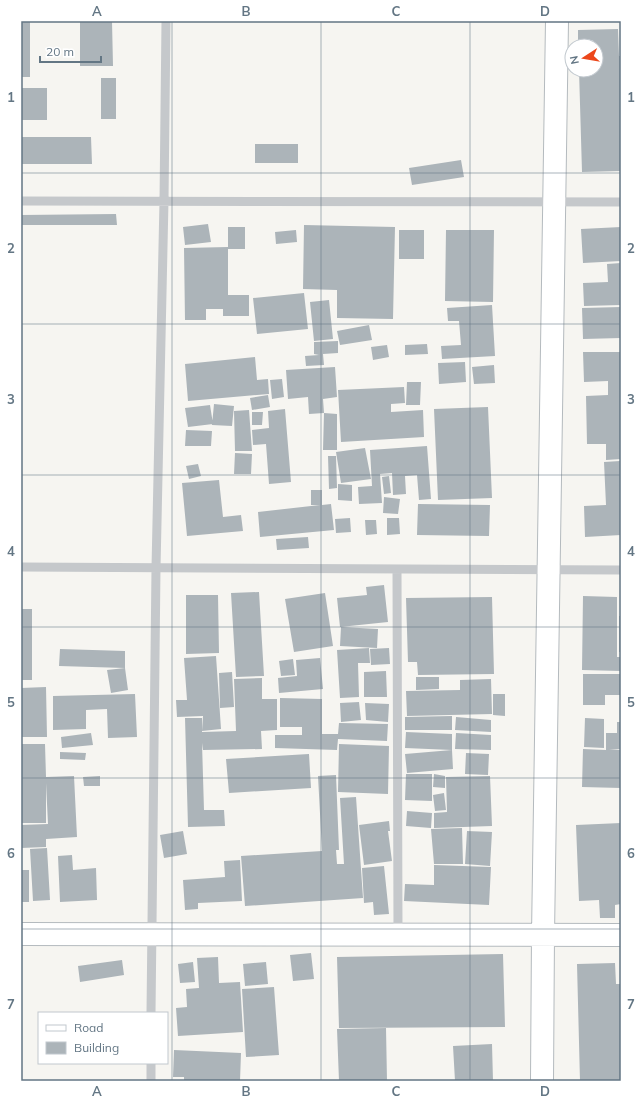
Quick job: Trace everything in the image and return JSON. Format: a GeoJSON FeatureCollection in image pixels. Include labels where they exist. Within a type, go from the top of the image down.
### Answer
{"type":"FeatureCollection","features":[{"type":"Feature","properties":{"kind":"street"},"geometry":{"type":"LineString","coordinates":[[542,1081],[548,570],[557,21]]}},
{"type":"Feature","properties":{"kind":"street"},"geometry":{"type":"LineString","coordinates":[[21,934],[621,935]]}},
{"type":"Feature","properties":{"kind":"lane"},"geometry":{"type":"LineString","coordinates":[[152,1012],[156,568],[164,201],[166,21]]}},
{"type":"Feature","properties":{"kind":"lane"},"geometry":{"type":"LineString","coordinates":[[21,201],[621,202]]}},
{"type":"Feature","properties":{"kind":"lane"},"geometry":{"type":"LineString","coordinates":[[21,567],[621,570]]}},
{"type":"Feature","properties":{"kind":"lane"},"geometry":{"type":"LineString","coordinates":[[397,569],[398,934]]}},
{"type":"Feature","properties":{"kind":"lane"},"geometry":{"type":"LineString","coordinates":[[151,1064],[151,1081]]}},
{"type":"Feature","properties":{"kind":"building"},"geometry":{"type":"Polygon","coordinates":[[[21,21],[30,21],[30,77],[21,77],[21,21]]]}},
{"type":"Feature","properties":{"kind":"building"},"geometry":{"type":"Polygon","coordinates":[[[80,21],[112,21],[113,66],[80,66],[80,21]]]}},
{"type":"Feature","properties":{"kind":"building"},"geometry":{"type":"Polygon","coordinates":[[[618,29],[619,56],[621,56],[621,171],[582,172],[579,78],[604,78],[604,38],[578,38],[578,30],[618,29]]]}},
{"type":"Feature","properties":{"kind":"building"},"geometry":{"type":"Polygon","coordinates":[[[101,78],[116,78],[116,119],[101,119],[101,78]]]}},
{"type":"Feature","properties":{"kind":"building"},"geometry":{"type":"Polygon","coordinates":[[[21,88],[47,88],[47,120],[21,120],[21,88]]]}},
{"type":"Feature","properties":{"kind":"building"},"geometry":{"type":"Polygon","coordinates":[[[21,137],[91,137],[92,164],[21,164],[21,137]]]}},
{"type":"Feature","properties":{"kind":"building"},"geometry":{"type":"Polygon","coordinates":[[[255,144],[298,144],[298,163],[255,163],[255,144]]]}},
{"type":"Feature","properties":{"kind":"building"},"geometry":{"type":"Polygon","coordinates":[[[461,160],[464,177],[412,185],[409,168],[461,160]]]}},
{"type":"Feature","properties":{"kind":"building"},"geometry":{"type":"Polygon","coordinates":[[[116,214],[117,225],[21,225],[21,215],[116,214]]]}},
{"type":"Feature","properties":{"kind":"building"},"geometry":{"type":"Polygon","coordinates":[[[208,224],[211,242],[185,245],[183,227],[208,224]]]}},
{"type":"Feature","properties":{"kind":"building"},"geometry":{"type":"Polygon","coordinates":[[[304,225],[395,227],[393,319],[337,318],[337,290],[303,289],[304,225]]]}},
{"type":"Feature","properties":{"kind":"building"},"geometry":{"type":"Polygon","coordinates":[[[228,227],[245,227],[245,249],[228,249],[228,295],[249,295],[249,316],[223,316],[223,309],[206,309],[206,320],[185,320],[184,248],[228,247],[228,227]]]}},
{"type":"Feature","properties":{"kind":"building"},"geometry":{"type":"Polygon","coordinates":[[[621,227],[621,261],[583,263],[581,229],[621,227]]]}},
{"type":"Feature","properties":{"kind":"building"},"geometry":{"type":"Polygon","coordinates":[[[296,230],[297,242],[276,244],[275,232],[296,230]]]}},
{"type":"Feature","properties":{"kind":"building"},"geometry":{"type":"Polygon","coordinates":[[[399,230],[424,230],[424,259],[399,259],[399,230]]]}},
{"type":"Feature","properties":{"kind":"building"},"geometry":{"type":"Polygon","coordinates":[[[446,230],[494,230],[493,302],[445,301],[446,230]]]}},
{"type":"Feature","properties":{"kind":"building"},"geometry":{"type":"Polygon","coordinates":[[[621,263],[621,305],[584,306],[583,283],[608,282],[607,264],[621,263]]]}},
{"type":"Feature","properties":{"kind":"building"},"geometry":{"type":"Polygon","coordinates":[[[304,293],[308,329],[257,334],[253,298],[304,293]]]}},
{"type":"Feature","properties":{"kind":"building"},"geometry":{"type":"Polygon","coordinates":[[[329,300],[333,339],[314,341],[310,302],[329,300]]]}},
{"type":"Feature","properties":{"kind":"building"},"geometry":{"type":"Polygon","coordinates":[[[492,305],[495,356],[442,359],[441,346],[461,345],[459,321],[448,321],[447,308],[492,305]]]}},
{"type":"Feature","properties":{"kind":"building"},"geometry":{"type":"Polygon","coordinates":[[[621,307],[621,338],[583,339],[582,308],[621,307]]]}},
{"type":"Feature","properties":{"kind":"building"},"geometry":{"type":"Polygon","coordinates":[[[369,325],[372,340],[340,345],[337,331],[369,325]]]}},
{"type":"Feature","properties":{"kind":"building"},"geometry":{"type":"Polygon","coordinates":[[[338,341],[338,353],[323,354],[324,365],[306,366],[305,356],[319,355],[314,354],[314,342],[338,341]]]}},
{"type":"Feature","properties":{"kind":"building"},"geometry":{"type":"Polygon","coordinates":[[[427,344],[428,354],[405,355],[405,345],[427,344]]]}},
{"type":"Feature","properties":{"kind":"building"},"geometry":{"type":"Polygon","coordinates":[[[387,345],[389,357],[373,360],[371,347],[387,345]]]}},
{"type":"Feature","properties":{"kind":"building"},"geometry":{"type":"Polygon","coordinates":[[[583,352],[621,352],[621,459],[606,460],[606,444],[587,444],[586,396],[608,395],[608,381],[584,382],[583,352]]]}},
{"type":"Feature","properties":{"kind":"building"},"geometry":{"type":"Polygon","coordinates":[[[255,357],[257,380],[268,379],[269,394],[188,401],[185,364],[255,357]]]}},
{"type":"Feature","properties":{"kind":"building"},"geometry":{"type":"Polygon","coordinates":[[[465,362],[466,382],[439,384],[438,363],[465,362]]]}},
{"type":"Feature","properties":{"kind":"building"},"geometry":{"type":"Polygon","coordinates":[[[494,365],[495,383],[474,384],[472,367],[494,365]]]}},
{"type":"Feature","properties":{"kind":"building"},"geometry":{"type":"Polygon","coordinates":[[[335,367],[337,397],[323,399],[324,413],[309,414],[308,397],[288,399],[286,370],[335,367]]]}},
{"type":"Feature","properties":{"kind":"building"},"geometry":{"type":"Polygon","coordinates":[[[282,379],[284,397],[272,399],[270,380],[282,379]]]}},
{"type":"Feature","properties":{"kind":"building"},"geometry":{"type":"Polygon","coordinates":[[[407,382],[421,382],[420,405],[406,405],[407,382]]]}},
{"type":"Feature","properties":{"kind":"building"},"geometry":{"type":"Polygon","coordinates":[[[404,387],[405,403],[391,404],[391,412],[423,410],[424,437],[341,442],[338,390],[404,387]]]}},
{"type":"Feature","properties":{"kind":"building"},"geometry":{"type":"Polygon","coordinates":[[[268,395],[270,407],[252,410],[250,398],[268,395]]]}},
{"type":"Feature","properties":{"kind":"building"},"geometry":{"type":"Polygon","coordinates":[[[214,404],[234,406],[232,426],[212,425],[214,404]]]}},
{"type":"Feature","properties":{"kind":"building"},"geometry":{"type":"Polygon","coordinates":[[[210,405],[213,424],[188,427],[185,408],[210,405]]]}},
{"type":"Feature","properties":{"kind":"building"},"geometry":{"type":"Polygon","coordinates":[[[488,407],[492,498],[438,500],[434,409],[488,407]]]}},
{"type":"Feature","properties":{"kind":"building"},"geometry":{"type":"Polygon","coordinates":[[[285,409],[291,482],[269,484],[266,444],[253,445],[252,430],[269,428],[268,411],[285,409]]]}},
{"type":"Feature","properties":{"kind":"building"},"geometry":{"type":"Polygon","coordinates":[[[249,410],[252,451],[235,451],[234,411],[249,410]]]}},
{"type":"Feature","properties":{"kind":"building"},"geometry":{"type":"Polygon","coordinates":[[[252,412],[263,412],[262,425],[252,425],[252,412]]]}},
{"type":"Feature","properties":{"kind":"building"},"geometry":{"type":"Polygon","coordinates":[[[324,413],[337,414],[337,450],[323,450],[324,413]]]}},
{"type":"Feature","properties":{"kind":"building"},"geometry":{"type":"Polygon","coordinates":[[[186,430],[212,431],[211,446],[185,446],[186,430]]]}},
{"type":"Feature","properties":{"kind":"building"},"geometry":{"type":"Polygon","coordinates":[[[427,446],[431,499],[419,500],[417,475],[405,476],[406,494],[393,495],[392,473],[380,474],[382,503],[359,504],[358,487],[372,486],[370,450],[427,446]]]}},
{"type":"Feature","properties":{"kind":"building"},"geometry":{"type":"Polygon","coordinates":[[[365,448],[371,479],[341,483],[336,452],[365,448]]]}},
{"type":"Feature","properties":{"kind":"building"},"geometry":{"type":"Polygon","coordinates":[[[235,453],[252,454],[251,474],[234,474],[235,453]]]}},
{"type":"Feature","properties":{"kind":"building"},"geometry":{"type":"Polygon","coordinates":[[[328,456],[336,456],[337,488],[329,489],[328,456]]]}},
{"type":"Feature","properties":{"kind":"building"},"geometry":{"type":"Polygon","coordinates":[[[620,461],[621,535],[585,537],[584,506],[606,505],[604,462],[620,461]]]}},
{"type":"Feature","properties":{"kind":"building"},"geometry":{"type":"Polygon","coordinates":[[[198,464],[201,476],[189,479],[186,466],[198,464]]]}},
{"type":"Feature","properties":{"kind":"building"},"geometry":{"type":"Polygon","coordinates":[[[389,476],[391,493],[384,494],[382,477],[389,476]]]}},
{"type":"Feature","properties":{"kind":"building"},"geometry":{"type":"Polygon","coordinates":[[[219,480],[223,517],[241,515],[243,531],[187,536],[182,483],[219,480]]]}},
{"type":"Feature","properties":{"kind":"building"},"geometry":{"type":"Polygon","coordinates":[[[338,484],[352,485],[352,501],[338,500],[338,484]]]}},
{"type":"Feature","properties":{"kind":"building"},"geometry":{"type":"Polygon","coordinates":[[[311,490],[322,490],[322,505],[331,504],[334,530],[260,537],[258,512],[320,505],[311,505],[311,490]]]}},
{"type":"Feature","properties":{"kind":"building"},"geometry":{"type":"Polygon","coordinates":[[[384,497],[400,499],[398,514],[383,513],[384,497]]]}},
{"type":"Feature","properties":{"kind":"building"},"geometry":{"type":"Polygon","coordinates":[[[418,504],[490,505],[489,536],[417,535],[418,504]]]}},
{"type":"Feature","properties":{"kind":"building"},"geometry":{"type":"Polygon","coordinates":[[[350,518],[351,532],[336,533],[335,519],[350,518]]]}},
{"type":"Feature","properties":{"kind":"building"},"geometry":{"type":"Polygon","coordinates":[[[387,518],[399,518],[400,534],[387,535],[387,518]]]}},
{"type":"Feature","properties":{"kind":"building"},"geometry":{"type":"Polygon","coordinates":[[[365,520],[376,520],[377,534],[366,535],[365,520]]]}},
{"type":"Feature","properties":{"kind":"building"},"geometry":{"type":"Polygon","coordinates":[[[308,537],[309,548],[277,550],[276,539],[308,537]]]}},
{"type":"Feature","properties":{"kind":"building"},"geometry":{"type":"Polygon","coordinates":[[[384,585],[388,622],[340,627],[337,598],[367,595],[366,587],[384,585]]]}},
{"type":"Feature","properties":{"kind":"building"},"geometry":{"type":"Polygon","coordinates":[[[259,592],[264,676],[236,677],[231,593],[259,592]]]}},
{"type":"Feature","properties":{"kind":"building"},"geometry":{"type":"Polygon","coordinates":[[[325,593],[333,646],[294,652],[285,599],[325,593]]]}},
{"type":"Feature","properties":{"kind":"building"},"geometry":{"type":"Polygon","coordinates":[[[186,595],[218,595],[219,653],[186,654],[186,595]]]}},
{"type":"Feature","properties":{"kind":"building"},"geometry":{"type":"Polygon","coordinates":[[[583,596],[617,597],[617,657],[621,657],[621,671],[582,670],[583,596]]]}},
{"type":"Feature","properties":{"kind":"building"},"geometry":{"type":"Polygon","coordinates":[[[492,597],[494,674],[418,675],[417,662],[408,662],[406,598],[492,597]]]}},
{"type":"Feature","properties":{"kind":"building"},"geometry":{"type":"Polygon","coordinates":[[[21,609],[32,609],[32,680],[21,680],[21,609]]]}},
{"type":"Feature","properties":{"kind":"building"},"geometry":{"type":"Polygon","coordinates":[[[619,616],[621,616],[621,652],[619,652],[619,616]]]}},
{"type":"Feature","properties":{"kind":"building"},"geometry":{"type":"Polygon","coordinates":[[[341,627],[378,629],[377,648],[340,646],[341,627]]]}},
{"type":"Feature","properties":{"kind":"building"},"geometry":{"type":"Polygon","coordinates":[[[369,648],[370,663],[358,663],[359,697],[340,698],[337,650],[369,648]]]}},
{"type":"Feature","properties":{"kind":"building"},"geometry":{"type":"Polygon","coordinates":[[[389,648],[390,664],[371,665],[370,649],[389,648]]]}},
{"type":"Feature","properties":{"kind":"building"},"geometry":{"type":"Polygon","coordinates":[[[60,649],[125,651],[125,668],[59,666],[60,649]]]}},
{"type":"Feature","properties":{"kind":"building"},"geometry":{"type":"Polygon","coordinates":[[[216,656],[221,729],[202,731],[203,716],[177,717],[176,700],[187,700],[184,658],[216,656]]]}},
{"type":"Feature","properties":{"kind":"building"},"geometry":{"type":"Polygon","coordinates":[[[320,658],[323,689],[279,693],[278,678],[297,676],[296,660],[320,658]]]}},
{"type":"Feature","properties":{"kind":"building"},"geometry":{"type":"Polygon","coordinates":[[[293,659],[295,675],[281,676],[279,661],[293,659]]]}},
{"type":"Feature","properties":{"kind":"building"},"geometry":{"type":"Polygon","coordinates":[[[125,668],[128,690],[111,693],[107,670],[125,668]]]}},
{"type":"Feature","properties":{"kind":"building"},"geometry":{"type":"Polygon","coordinates":[[[386,671],[387,697],[364,697],[364,672],[386,671]]]}},
{"type":"Feature","properties":{"kind":"building"},"geometry":{"type":"Polygon","coordinates":[[[232,672],[234,707],[220,708],[219,673],[232,672]]]}},
{"type":"Feature","properties":{"kind":"building"},"geometry":{"type":"Polygon","coordinates":[[[583,674],[621,674],[621,695],[605,695],[605,705],[583,705],[583,674]]]}},
{"type":"Feature","properties":{"kind":"building"},"geometry":{"type":"Polygon","coordinates":[[[416,677],[439,677],[439,689],[416,690],[416,677]]]}},
{"type":"Feature","properties":{"kind":"building"},"geometry":{"type":"Polygon","coordinates":[[[262,678],[262,699],[277,699],[277,730],[261,731],[262,749],[203,750],[202,743],[204,810],[224,810],[225,826],[188,827],[185,718],[202,718],[202,732],[236,731],[234,679],[262,678]]]}},
{"type":"Feature","properties":{"kind":"building"},"geometry":{"type":"Polygon","coordinates":[[[491,679],[492,714],[407,716],[406,691],[460,690],[460,680],[491,679]]]}},
{"type":"Feature","properties":{"kind":"building"},"geometry":{"type":"Polygon","coordinates":[[[46,687],[47,737],[21,737],[21,688],[46,687]]]}},
{"type":"Feature","properties":{"kind":"building"},"geometry":{"type":"Polygon","coordinates":[[[135,694],[137,737],[108,738],[107,709],[86,710],[86,729],[53,730],[53,696],[135,694]]]}},
{"type":"Feature","properties":{"kind":"building"},"geometry":{"type":"Polygon","coordinates":[[[493,694],[505,694],[505,716],[493,715],[493,694]]]}},
{"type":"Feature","properties":{"kind":"building"},"geometry":{"type":"Polygon","coordinates":[[[280,698],[322,699],[322,734],[338,734],[339,723],[388,724],[387,741],[338,739],[337,750],[275,748],[275,735],[302,735],[302,727],[280,727],[280,698]]]}},
{"type":"Feature","properties":{"kind":"building"},"geometry":{"type":"Polygon","coordinates":[[[359,702],[361,720],[341,722],[340,703],[359,702]]]}},
{"type":"Feature","properties":{"kind":"building"},"geometry":{"type":"Polygon","coordinates":[[[365,703],[389,704],[388,722],[366,720],[365,703]]]}},
{"type":"Feature","properties":{"kind":"building"},"geometry":{"type":"Polygon","coordinates":[[[452,716],[452,730],[405,730],[405,717],[452,716]]]}},
{"type":"Feature","properties":{"kind":"building"},"geometry":{"type":"Polygon","coordinates":[[[456,717],[491,720],[491,732],[455,730],[456,717]]]}},
{"type":"Feature","properties":{"kind":"building"},"geometry":{"type":"Polygon","coordinates":[[[585,718],[604,719],[604,748],[584,747],[585,718]]]}},
{"type":"Feature","properties":{"kind":"building"},"geometry":{"type":"Polygon","coordinates":[[[617,722],[621,722],[621,749],[609,750],[621,750],[621,788],[582,787],[583,749],[606,750],[606,733],[617,733],[617,722]]]}},
{"type":"Feature","properties":{"kind":"building"},"geometry":{"type":"Polygon","coordinates":[[[406,732],[452,734],[452,750],[405,748],[406,732]]]}},
{"type":"Feature","properties":{"kind":"building"},"geometry":{"type":"Polygon","coordinates":[[[91,733],[93,745],[62,748],[61,737],[91,733]]]}},
{"type":"Feature","properties":{"kind":"building"},"geometry":{"type":"Polygon","coordinates":[[[456,733],[491,735],[491,750],[455,749],[456,733]]]}},
{"type":"Feature","properties":{"kind":"building"},"geometry":{"type":"Polygon","coordinates":[[[21,744],[45,744],[46,777],[74,776],[77,837],[46,839],[46,847],[21,848],[21,825],[48,824],[46,783],[46,823],[21,823],[21,744]]]}},
{"type":"Feature","properties":{"kind":"building"},"geometry":{"type":"Polygon","coordinates":[[[339,744],[389,746],[388,794],[338,792],[339,744]]]}},
{"type":"Feature","properties":{"kind":"building"},"geometry":{"type":"Polygon","coordinates":[[[452,750],[453,769],[407,773],[405,754],[452,750]]]}},
{"type":"Feature","properties":{"kind":"building"},"geometry":{"type":"Polygon","coordinates":[[[60,752],[86,753],[85,760],[60,759],[60,752]]]}},
{"type":"Feature","properties":{"kind":"building"},"geometry":{"type":"Polygon","coordinates":[[[466,753],[489,754],[488,775],[465,774],[466,753]]]}},
{"type":"Feature","properties":{"kind":"building"},"geometry":{"type":"Polygon","coordinates":[[[309,754],[311,788],[229,793],[226,759],[309,754]]]}},
{"type":"Feature","properties":{"kind":"building"},"geometry":{"type":"Polygon","coordinates":[[[406,774],[432,774],[432,801],[405,800],[406,774]]]}},
{"type":"Feature","properties":{"kind":"building"},"geometry":{"type":"Polygon","coordinates":[[[434,774],[445,776],[445,788],[433,787],[434,774]]]}},
{"type":"Feature","properties":{"kind":"building"},"geometry":{"type":"Polygon","coordinates":[[[336,775],[339,850],[336,850],[337,864],[344,864],[340,798],[356,797],[363,898],[245,906],[241,856],[322,851],[318,776],[336,775]]]}},
{"type":"Feature","properties":{"kind":"building"},"geometry":{"type":"Polygon","coordinates":[[[100,776],[100,786],[84,786],[83,777],[100,776]]]}},
{"type":"Feature","properties":{"kind":"building"},"geometry":{"type":"Polygon","coordinates":[[[490,776],[492,826],[434,828],[434,813],[447,812],[446,777],[490,776]]]}},
{"type":"Feature","properties":{"kind":"building"},"geometry":{"type":"Polygon","coordinates":[[[444,793],[446,810],[435,811],[433,795],[444,793]]]}},
{"type":"Feature","properties":{"kind":"building"},"geometry":{"type":"Polygon","coordinates":[[[407,811],[432,813],[431,828],[406,826],[407,811]]]}},
{"type":"Feature","properties":{"kind":"building"},"geometry":{"type":"Polygon","coordinates":[[[389,821],[390,831],[388,831],[392,861],[364,865],[359,825],[389,821]]]}},
{"type":"Feature","properties":{"kind":"building"},"geometry":{"type":"Polygon","coordinates":[[[621,823],[621,904],[615,905],[615,918],[600,918],[599,900],[579,901],[576,825],[621,823]]]}},
{"type":"Feature","properties":{"kind":"building"},"geometry":{"type":"Polygon","coordinates":[[[462,828],[463,864],[434,864],[431,829],[462,828]]]}},
{"type":"Feature","properties":{"kind":"building"},"geometry":{"type":"Polygon","coordinates":[[[183,831],[187,854],[164,858],[160,835],[183,831]]]}},
{"type":"Feature","properties":{"kind":"building"},"geometry":{"type":"Polygon","coordinates":[[[467,831],[492,832],[490,866],[465,864],[467,831]]]}},
{"type":"Feature","properties":{"kind":"building"},"geometry":{"type":"Polygon","coordinates":[[[47,848],[50,900],[33,901],[30,849],[47,848]]]}},
{"type":"Feature","properties":{"kind":"building"},"geometry":{"type":"Polygon","coordinates":[[[72,855],[73,870],[96,868],[97,900],[60,902],[58,856],[72,855]]]}},
{"type":"Feature","properties":{"kind":"building"},"geometry":{"type":"Polygon","coordinates":[[[240,860],[242,901],[198,903],[198,909],[185,910],[183,880],[225,877],[224,861],[240,860]]]}},
{"type":"Feature","properties":{"kind":"building"},"geometry":{"type":"Polygon","coordinates":[[[434,865],[491,867],[489,905],[404,901],[405,884],[434,885],[434,865]]]}},
{"type":"Feature","properties":{"kind":"building"},"geometry":{"type":"Polygon","coordinates":[[[384,866],[389,914],[374,915],[373,902],[364,903],[362,868],[384,866]]]}},
{"type":"Feature","properties":{"kind":"building"},"geometry":{"type":"Polygon","coordinates":[[[21,870],[29,870],[29,902],[21,902],[21,870]]]}},
{"type":"Feature","properties":{"kind":"building"},"geometry":{"type":"Polygon","coordinates":[[[311,953],[314,979],[293,981],[290,955],[311,953]]]}},
{"type":"Feature","properties":{"kind":"building"},"geometry":{"type":"Polygon","coordinates":[[[503,954],[505,1027],[339,1028],[337,957],[503,954]]]}},
{"type":"Feature","properties":{"kind":"building"},"geometry":{"type":"Polygon","coordinates":[[[218,957],[219,983],[240,982],[243,1032],[178,1036],[176,1008],[187,1007],[186,989],[199,988],[197,958],[218,957]]]}},
{"type":"Feature","properties":{"kind":"building"},"geometry":{"type":"Polygon","coordinates":[[[122,960],[124,975],[80,982],[78,966],[122,960]]]}},
{"type":"Feature","properties":{"kind":"building"},"geometry":{"type":"Polygon","coordinates":[[[193,962],[195,982],[180,983],[178,964],[193,962]]]}},
{"type":"Feature","properties":{"kind":"building"},"geometry":{"type":"Polygon","coordinates":[[[266,962],[268,984],[245,986],[243,964],[266,962]]]}},
{"type":"Feature","properties":{"kind":"building"},"geometry":{"type":"Polygon","coordinates":[[[615,963],[616,984],[621,984],[621,1081],[580,1081],[577,964],[615,963]]]}},
{"type":"Feature","properties":{"kind":"building"},"geometry":{"type":"Polygon","coordinates":[[[274,987],[279,1055],[246,1057],[242,989],[274,987]]]}},
{"type":"Feature","properties":{"kind":"building"},"geometry":{"type":"Polygon","coordinates":[[[386,1028],[387,1081],[339,1081],[337,1029],[386,1028]]]}},
{"type":"Feature","properties":{"kind":"building"},"geometry":{"type":"Polygon","coordinates":[[[492,1044],[493,1081],[455,1081],[453,1046],[492,1044]]]}},
{"type":"Feature","properties":{"kind":"building"},"geometry":{"type":"Polygon","coordinates":[[[174,1050],[241,1053],[240,1081],[184,1081],[184,1077],[173,1077],[174,1050]]]}}]}
